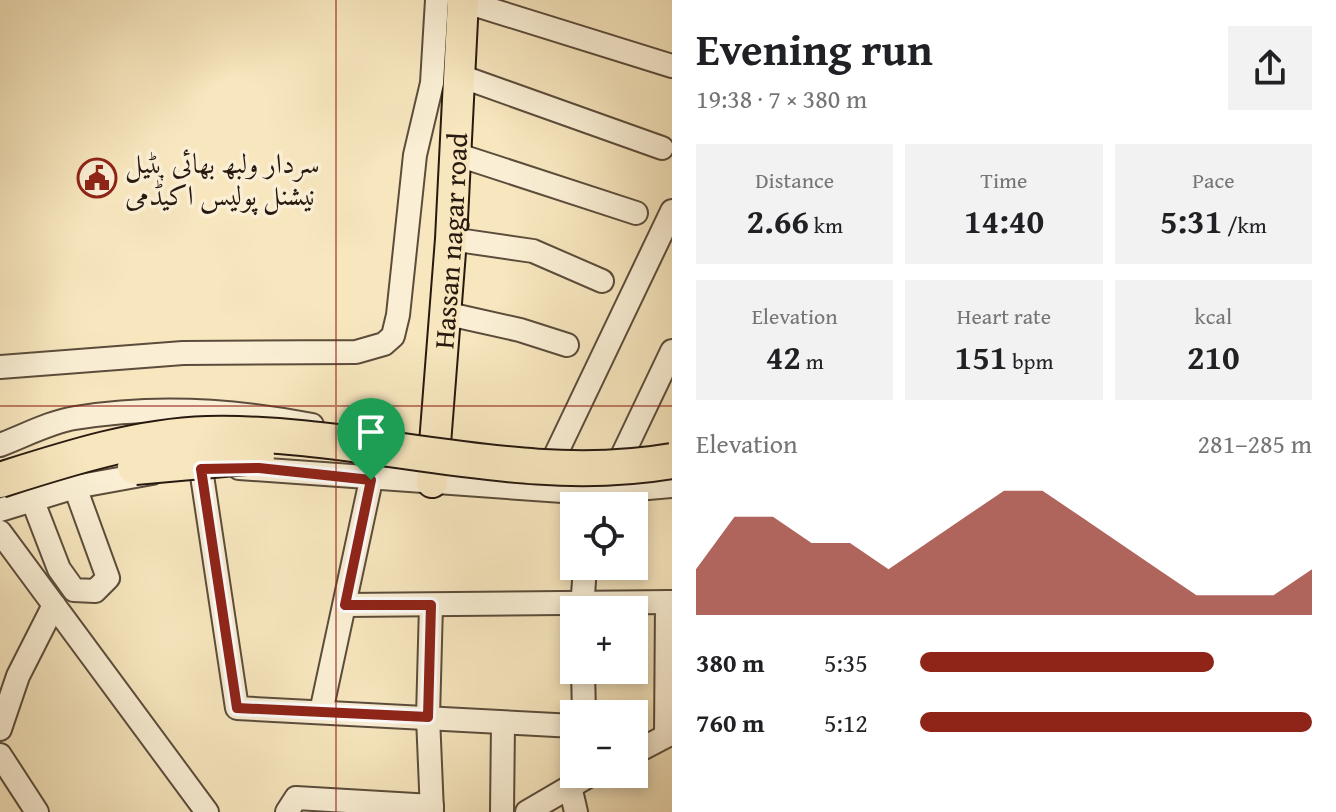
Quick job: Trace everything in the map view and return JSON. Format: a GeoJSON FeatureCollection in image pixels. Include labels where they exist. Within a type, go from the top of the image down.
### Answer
{"type":"FeatureCollection","features":[{"type":"Feature","properties":{"kind":"highway"},"geometry":{"type":"LineString","coordinates":[[0,480],[70,458],[206,434],[311,440],[552,468],[635,468],[672,461]]}},
{"type":"Feature","properties":{"kind":"highway"},"geometry":{"type":"LineString","coordinates":[[16,499],[27,490],[134,467],[238,455],[366,461],[504,476],[635,481],[672,476]]}},
{"type":"Feature","properties":{"kind":"main road","name":"Hassan nagar road"},"geometry":{"type":"LineString","coordinates":[[432,482],[451,239],[463,0]]}},
{"type":"Feature","properties":{"kind":"street"},"geometry":{"type":"LineString","coordinates":[[0,367],[14,369],[183,353],[356,352],[384,344],[393,336],[398,315],[415,155],[432,83],[437,0]]}},
{"type":"Feature","properties":{"kind":"street"},"geometry":{"type":"LineString","coordinates":[[463,0],[672,66]]}},
{"type":"Feature","properties":{"kind":"street"},"geometry":{"type":"LineString","coordinates":[[460,76],[662,148]]}},
{"type":"Feature","properties":{"kind":"street"},"geometry":{"type":"LineString","coordinates":[[455,154],[636,213]]}},
{"type":"Feature","properties":{"kind":"street"},"geometry":{"type":"LineString","coordinates":[[554,458],[672,211]]}},
{"type":"Feature","properties":{"kind":"street"},"geometry":{"type":"LineString","coordinates":[[451,239],[533,251],[602,281]]}},
{"type":"Feature","properties":{"kind":"street"},"geometry":{"type":"LineString","coordinates":[[444,313],[520,330],[567,345]]}},
{"type":"Feature","properties":{"kind":"street"},"geometry":{"type":"LineString","coordinates":[[621,458],[672,351]]}},
{"type":"Feature","properties":{"kind":"street"},"geometry":{"type":"LineString","coordinates":[[0,445],[72,418],[168,410],[281,419],[434,450],[554,458],[621,458],[672,451]]}},
{"type":"Feature","properties":{"kind":"street"},"geometry":{"type":"LineString","coordinates":[[0,510],[16,499],[159,471],[201,469],[259,468],[560,496]]}},
{"type":"Feature","properties":{"kind":"street"},"geometry":{"type":"LineString","coordinates":[[201,469],[237,708],[560,726]]}},
{"type":"Feature","properties":{"kind":"street"},"geometry":{"type":"LineString","coordinates":[[321,712],[371,480]]}},
{"type":"Feature","properties":{"kind":"street"},"geometry":{"type":"LineString","coordinates":[[635,492],[672,486]]}},
{"type":"Feature","properties":{"kind":"street"},"geometry":{"type":"LineString","coordinates":[[16,499],[74,590],[95,591],[108,578],[75,487]]}},
{"type":"Feature","properties":{"kind":"street"},"geometry":{"type":"LineString","coordinates":[[3,541],[207,812]]}},
{"type":"Feature","properties":{"kind":"street"},"geometry":{"type":"LineString","coordinates":[[648,603],[670,602],[669,735],[648,746]]}},
{"type":"Feature","properties":{"kind":"street"},"geometry":{"type":"LineString","coordinates":[[0,729],[24,662],[54,605]]}},
{"type":"Feature","properties":{"kind":"street"},"geometry":{"type":"LineString","coordinates":[[345,605],[560,606]]}},
{"type":"Feature","properties":{"kind":"street"},"geometry":{"type":"LineString","coordinates":[[287,812],[296,798],[432,809],[428,717],[431,605]]}},
{"type":"Feature","properties":{"kind":"street"},"geometry":{"type":"LineString","coordinates":[[502,812],[503,724]]}},
{"type":"Feature","properties":{"kind":"street"},"geometry":{"type":"LineString","coordinates":[[0,755],[37,812]]}},
{"type":"Feature","properties":{"kind":"street"},"geometry":{"type":"LineString","coordinates":[[527,812],[567,788]]}},
{"type":"Feature","properties":{"kind":"street"},"geometry":{"type":"LineString","coordinates":[[576,812],[581,788]]}},
{"type":"Feature","properties":{"kind":"place","name":"سردار ولبھ بھائی پٹیل نیشنل پولیس اکیڈمی"},"geometry":{"type":"Point","coordinates":[97,178]}},
{"type":"Feature","properties":{"kind":"route"},"geometry":{"type":"LineString","coordinates":[[259,468],[371,480],[345,605],[431,605],[428,717],[237,708],[201,469],[259,468]]}}]}
